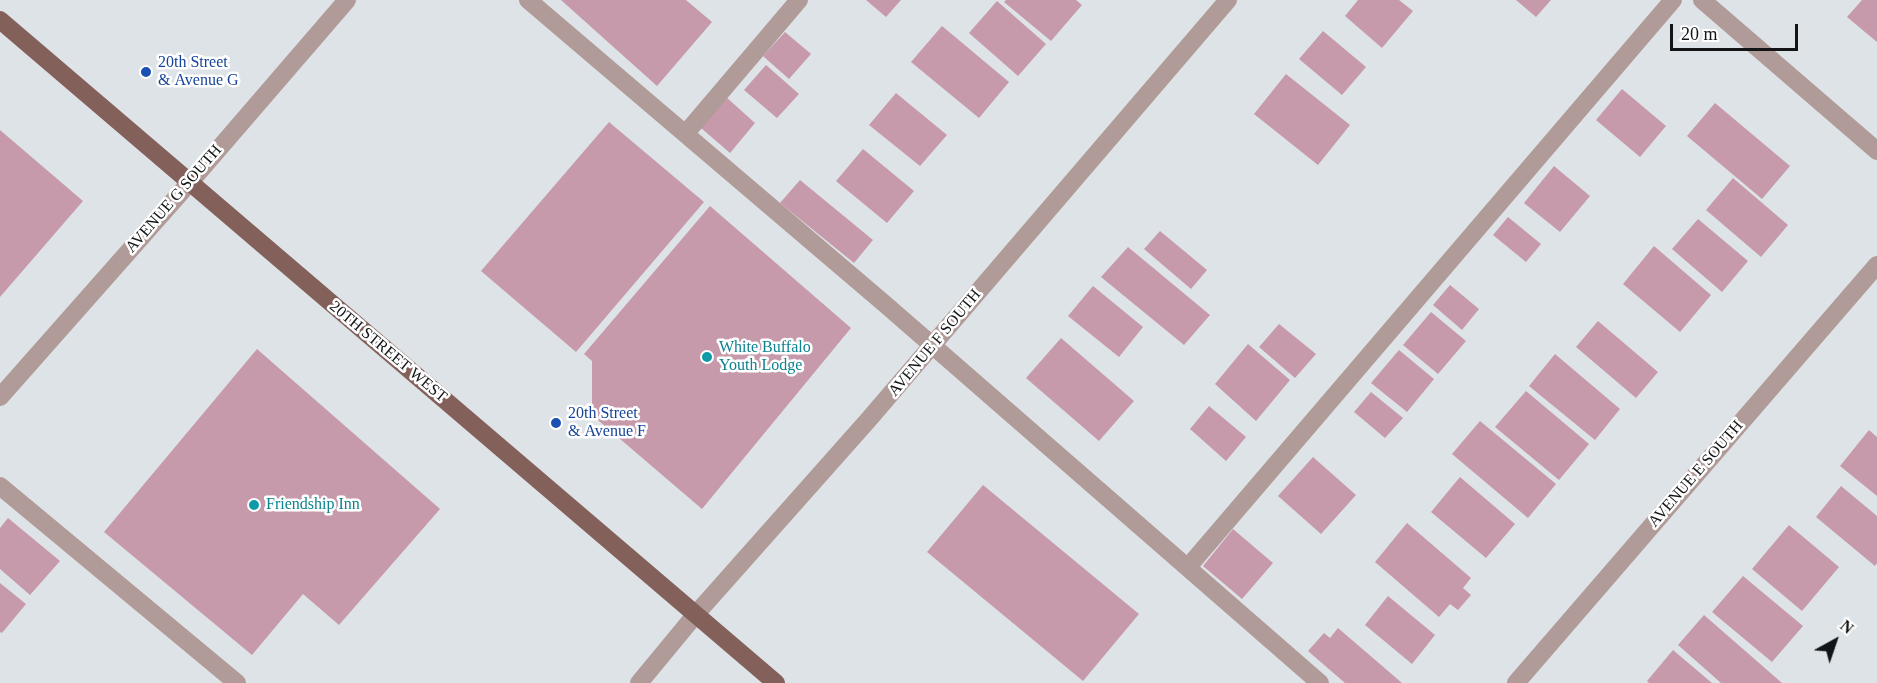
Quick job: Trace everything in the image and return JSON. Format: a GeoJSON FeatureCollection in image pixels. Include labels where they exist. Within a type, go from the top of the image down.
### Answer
{"type":"FeatureCollection","features":[{"type":"Feature","properties":{"kind":"main road","name":"20TH STREET WEST"},"geometry":{"type":"LineString","coordinates":[[0,20],[776,683]]}},
{"type":"Feature","properties":{"kind":"street","name":"AVENUE G SOUTH"},"geometry":{"type":"LineString","coordinates":[[0,397],[347,0]]}},
{"type":"Feature","properties":{"kind":"street"},"geometry":{"type":"LineString","coordinates":[[528,0],[932,345],[1320,683]]}},
{"type":"Feature","properties":{"kind":"street"},"geometry":{"type":"LineString","coordinates":[[686,133],[799,0]]}},
{"type":"Feature","properties":{"kind":"street","name":"AVENUE F SOUTH"},"geometry":{"type":"LineString","coordinates":[[639,683],[696,614],[870,418],[1228,0]]}},
{"type":"Feature","properties":{"kind":"street"},"geometry":{"type":"LineString","coordinates":[[1188,567],[1673,0]]}},
{"type":"Feature","properties":{"kind":"street"},"geometry":{"type":"LineString","coordinates":[[1702,0],[1877,151]]}},
{"type":"Feature","properties":{"kind":"street","name":"AVENUE E SOUTH"},"geometry":{"type":"LineString","coordinates":[[1516,683],[1877,265]]}},
{"type":"Feature","properties":{"kind":"street"},"geometry":{"type":"LineString","coordinates":[[0,486],[215,676],[237,683]]}},
{"type":"Feature","properties":{"kind":"building"},"geometry":{"type":"Polygon","coordinates":[[[561,0],[686,0],[712,22],[657,86],[561,0]]]}},
{"type":"Feature","properties":{"kind":"building"},"geometry":{"type":"Polygon","coordinates":[[[866,0],[901,0],[886,17],[866,0]]]}},
{"type":"Feature","properties":{"kind":"building"},"geometry":{"type":"Polygon","coordinates":[[[1006,0],[1076,0],[1082,5],[1051,41],[1004,2],[1006,0]]]}},
{"type":"Feature","properties":{"kind":"building"},"geometry":{"type":"Polygon","coordinates":[[[1358,0],[1399,0],[1413,11],[1382,48],[1345,16],[1358,0]]]}},
{"type":"Feature","properties":{"kind":"building"},"geometry":{"type":"Polygon","coordinates":[[[1516,0],[1551,0],[1536,17],[1516,0]]]}},
{"type":"Feature","properties":{"kind":"building"},"geometry":{"type":"Polygon","coordinates":[[[1862,0],[1877,0],[1877,42],[1847,17],[1862,0]]]}},
{"type":"Feature","properties":{"kind":"building"},"geometry":{"type":"Polygon","coordinates":[[[997,1],[1046,44],[1018,76],[969,33],[997,1]]]}},
{"type":"Feature","properties":{"kind":"building"},"geometry":{"type":"Polygon","coordinates":[[[942,26],[1009,82],[979,118],[911,62],[942,26]]]}},
{"type":"Feature","properties":{"kind":"building"},"geometry":{"type":"Polygon","coordinates":[[[1323,31],[1366,67],[1342,95],[1299,59],[1323,31]]]}},
{"type":"Feature","properties":{"kind":"building"},"geometry":{"type":"Polygon","coordinates":[[[785,32],[811,54],[789,79],[763,56],[785,32]]]}},
{"type":"Feature","properties":{"kind":"building"},"geometry":{"type":"Polygon","coordinates":[[[766,65],[799,94],[777,118],[744,90],[766,65]]]}},
{"type":"Feature","properties":{"kind":"building"},"geometry":{"type":"Polygon","coordinates":[[[1286,74],[1350,125],[1318,165],[1254,114],[1286,74]]]}},
{"type":"Feature","properties":{"kind":"building"},"geometry":{"type":"Polygon","coordinates":[[[1622,89],[1666,126],[1640,157],[1596,120],[1622,89]]]}},
{"type":"Feature","properties":{"kind":"building"},"geometry":{"type":"Polygon","coordinates":[[[896,93],[947,135],[920,166],[869,125],[896,93]]]}},
{"type":"Feature","properties":{"kind":"building"},"geometry":{"type":"Polygon","coordinates":[[[726,97],[755,123],[730,153],[701,128],[726,97]]]}},
{"type":"Feature","properties":{"kind":"building"},"geometry":{"type":"Polygon","coordinates":[[[1715,103],[1790,166],[1762,199],[1687,136],[1715,103]]]}},
{"type":"Feature","properties":{"kind":"building"},"geometry":{"type":"Polygon","coordinates":[[[609,122],[704,202],[576,352],[481,271],[609,122]]]}},
{"type":"Feature","properties":{"kind":"building"},"geometry":{"type":"Polygon","coordinates":[[[0,130],[83,201],[0,297],[0,130]]]}},
{"type":"Feature","properties":{"kind":"building"},"geometry":{"type":"Polygon","coordinates":[[[863,149],[914,191],[887,223],[836,181],[863,149]]]}},
{"type":"Feature","properties":{"kind":"building"},"geometry":{"type":"Polygon","coordinates":[[[1554,166],[1590,196],[1560,232],[1524,203],[1554,166]]]}},
{"type":"Feature","properties":{"kind":"building"},"geometry":{"type":"Polygon","coordinates":[[[1733,178],[1788,225],[1761,257],[1706,210],[1733,178]]]}},
{"type":"Feature","properties":{"kind":"building"},"geometry":{"type":"Polygon","coordinates":[[[800,180],[873,240],[854,263],[780,203],[800,180]]]}},
{"type":"Feature","properties":{"kind":"building","name":"White Buffalo Youth Lodge"},"geometry":{"type":"Polygon","coordinates":[[[710,206],[851,328],[702,509],[592,415],[592,361],[584,354],[710,206]]]}},
{"type":"Feature","properties":{"kind":"building"},"geometry":{"type":"Polygon","coordinates":[[[1508,217],[1541,244],[1526,262],[1493,235],[1508,217]]]}},
{"type":"Feature","properties":{"kind":"building"},"geometry":{"type":"Polygon","coordinates":[[[1698,219],[1748,261],[1722,292],[1672,249],[1698,219]]]}},
{"type":"Feature","properties":{"kind":"building"},"geometry":{"type":"Polygon","coordinates":[[[1160,231],[1207,270],[1191,289],[1144,249],[1160,231]]]}},
{"type":"Feature","properties":{"kind":"building"},"geometry":{"type":"Polygon","coordinates":[[[1654,246],[1711,295],[1680,332],[1623,284],[1654,246]]]}},
{"type":"Feature","properties":{"kind":"building"},"geometry":{"type":"Polygon","coordinates":[[[1128,247],[1210,315],[1184,345],[1101,277],[1128,247]]]}},
{"type":"Feature","properties":{"kind":"building"},"geometry":{"type":"Polygon","coordinates":[[[1450,285],[1479,309],[1462,330],[1433,305],[1450,285]]]}},
{"type":"Feature","properties":{"kind":"building"},"geometry":{"type":"Polygon","coordinates":[[[1093,286],[1143,327],[1119,357],[1068,316],[1093,286]]]}},
{"type":"Feature","properties":{"kind":"building"},"geometry":{"type":"Polygon","coordinates":[[[1431,312],[1466,341],[1438,374],[1403,345],[1431,312]]]}},
{"type":"Feature","properties":{"kind":"building"},"geometry":{"type":"Polygon","coordinates":[[[1598,321],[1658,372],[1636,398],[1576,347],[1598,321]]]}},
{"type":"Feature","properties":{"kind":"building"},"geometry":{"type":"Polygon","coordinates":[[[1279,324],[1316,354],[1295,378],[1259,347],[1279,324]]]}},
{"type":"Feature","properties":{"kind":"building"},"geometry":{"type":"Polygon","coordinates":[[[1061,338],[1134,401],[1099,441],[1026,378],[1061,338]]]}},
{"type":"Feature","properties":{"kind":"building"},"geometry":{"type":"Polygon","coordinates":[[[1248,344],[1290,380],[1256,421],[1215,384],[1248,344]]]}},
{"type":"Feature","properties":{"kind":"building","name":"Friendship Inn"},"geometry":{"type":"Polygon","coordinates":[[[257,349],[440,509],[339,625],[303,594],[252,655],[104,532],[257,349]]]}},
{"type":"Feature","properties":{"kind":"building"},"geometry":{"type":"Polygon","coordinates":[[[1399,350],[1434,379],[1407,412],[1371,383],[1399,350]]]}},
{"type":"Feature","properties":{"kind":"building"},"geometry":{"type":"Polygon","coordinates":[[[1555,354],[1620,409],[1595,440],[1529,386],[1555,354]]]}},
{"type":"Feature","properties":{"kind":"building"},"geometry":{"type":"Polygon","coordinates":[[[1526,391],[1589,444],[1559,480],[1495,427],[1526,391]]]}},
{"type":"Feature","properties":{"kind":"building"},"geometry":{"type":"Polygon","coordinates":[[[1371,392],[1403,418],[1385,438],[1354,412],[1371,392]]]}},
{"type":"Feature","properties":{"kind":"building"},"geometry":{"type":"Polygon","coordinates":[[[1209,406],[1246,437],[1226,461],[1190,429],[1209,406]]]}},
{"type":"Feature","properties":{"kind":"building"},"geometry":{"type":"Polygon","coordinates":[[[1480,421],[1556,484],[1528,518],[1452,454],[1480,421]]]}},
{"type":"Feature","properties":{"kind":"building"},"geometry":{"type":"Polygon","coordinates":[[[1869,430],[1877,437],[1877,496],[1840,466],[1869,430]]]}},
{"type":"Feature","properties":{"kind":"building"},"geometry":{"type":"Polygon","coordinates":[[[1313,457],[1356,495],[1321,534],[1278,496],[1313,457]]]}},
{"type":"Feature","properties":{"kind":"building"},"geometry":{"type":"Polygon","coordinates":[[[1460,477],[1515,524],[1486,558],[1431,512],[1460,477]]]}},
{"type":"Feature","properties":{"kind":"building"},"geometry":{"type":"Polygon","coordinates":[[[983,485],[1139,614],[1083,681],[927,552],[983,485]]]}},
{"type":"Feature","properties":{"kind":"building"},"geometry":{"type":"Polygon","coordinates":[[[1841,486],[1877,516],[1877,563],[1875,566],[1816,517],[1841,486]]]}},
{"type":"Feature","properties":{"kind":"building"},"geometry":{"type":"Polygon","coordinates":[[[8,518],[60,561],[30,595],[0,569],[0,528],[8,518]]]}},
{"type":"Feature","properties":{"kind":"building"},"geometry":{"type":"Polygon","coordinates":[[[1407,523],[1471,578],[1463,588],[1471,595],[1458,610],[1450,604],[1439,617],[1375,562],[1407,523]]]}},
{"type":"Feature","properties":{"kind":"building"},"geometry":{"type":"Polygon","coordinates":[[[1789,525],[1839,567],[1802,611],[1752,569],[1789,525]]]}},
{"type":"Feature","properties":{"kind":"building"},"geometry":{"type":"Polygon","coordinates":[[[1233,529],[1273,563],[1242,599],[1203,566],[1233,529]]]}},
{"type":"Feature","properties":{"kind":"building"},"geometry":{"type":"Polygon","coordinates":[[[1743,576],[1803,626],[1772,662],[1712,612],[1743,576]]]}},
{"type":"Feature","properties":{"kind":"building"},"geometry":{"type":"Polygon","coordinates":[[[0,583],[26,604],[2,633],[0,632],[0,583]]]}},
{"type":"Feature","properties":{"kind":"building"},"geometry":{"type":"Polygon","coordinates":[[[1388,596],[1435,635],[1412,664],[1365,625],[1388,596]]]}},
{"type":"Feature","properties":{"kind":"building"},"geometry":{"type":"Polygon","coordinates":[[[1704,615],[1782,683],[1721,683],[1678,645],[1704,615]]]}},
{"type":"Feature","properties":{"kind":"building"},"geometry":{"type":"Polygon","coordinates":[[[1338,628],[1402,683],[1345,683],[1308,651],[1324,633],[1330,638],[1338,628]]]}},
{"type":"Feature","properties":{"kind":"building"},"geometry":{"type":"Polygon","coordinates":[[[1673,650],[1712,683],[1649,683],[1647,681],[1673,650]]]}},
{"type":"Feature","properties":{"kind":"place","name":"20th Street & Avenue G"},"geometry":{"type":"Point","coordinates":[146,72]}},
{"type":"Feature","properties":{"kind":"place","name":"White Buffalo Youth Lodge"},"geometry":{"type":"Point","coordinates":[707,357]}},
{"type":"Feature","properties":{"kind":"place","name":"20th Street & Avenue F"},"geometry":{"type":"Point","coordinates":[556,423]}},
{"type":"Feature","properties":{"kind":"place","name":"Friendship Inn"},"geometry":{"type":"Point","coordinates":[254,505]}}]}
